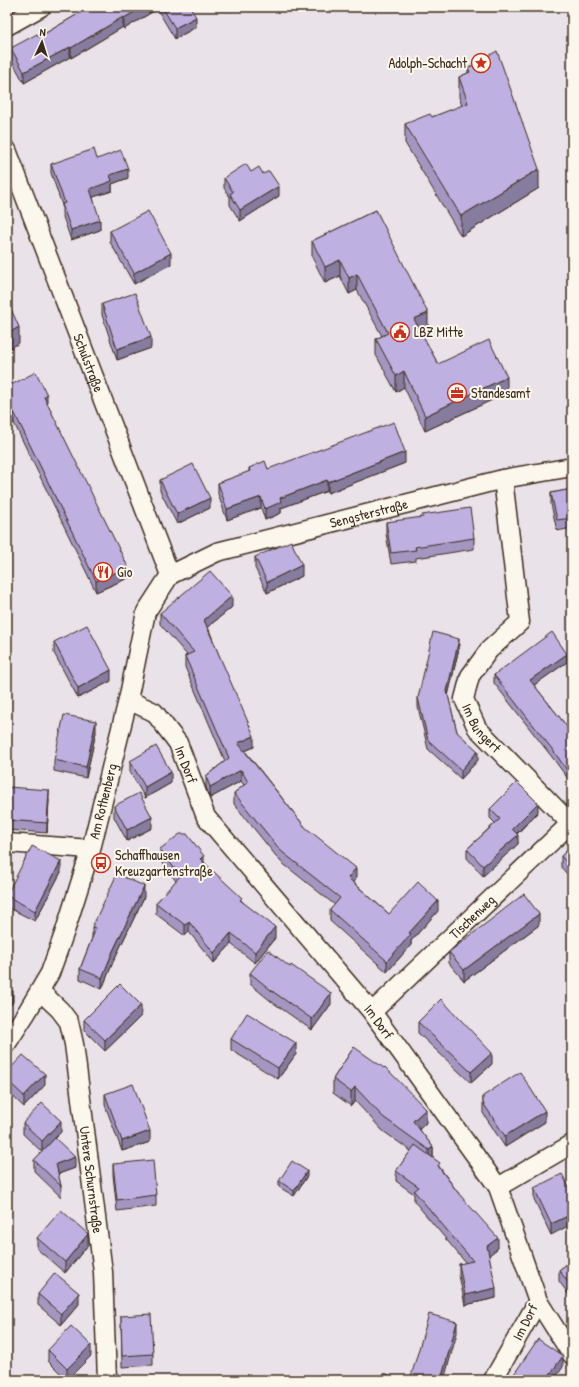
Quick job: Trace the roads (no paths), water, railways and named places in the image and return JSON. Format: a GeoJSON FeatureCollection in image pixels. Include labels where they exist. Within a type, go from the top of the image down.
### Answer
{"type":"FeatureCollection","features":[{"type":"Feature","properties":{"kind":"street"},"geometry":{"type":"LineString","coordinates":[[7,26],[41,7]]}},
{"type":"Feature","properties":{"kind":"street","name":"Schulstraße"},"geometry":{"type":"LineString","coordinates":[[7,150],[170,575]]}},
{"type":"Feature","properties":{"kind":"street","name":"Sengsterstraße"},"geometry":{"type":"LineString","coordinates":[[170,575],[217,552],[503,479],[572,467]]}},
{"type":"Feature","properties":{"kind":"street","name":"Im Bungert"},"geometry":{"type":"LineString","coordinates":[[503,479],[520,622],[489,650],[470,676],[464,699],[477,728],[571,823]]}},
{"type":"Feature","properties":{"kind":"street","name":"Am Rothenberg"},"geometry":{"type":"LineString","coordinates":[[7,1043],[50,973],[91,849],[128,700],[146,612],[170,575]]}},
{"type":"Feature","properties":{"kind":"street","name":"Im Dorf"},"geometry":{"type":"LineString","coordinates":[[128,700],[154,712],[178,743],[206,817],[372,1012],[498,1187],[538,1301],[493,1380]]}},
{"type":"Feature","properties":{"kind":"street","name":"Tischenweg"},"geometry":{"type":"LineString","coordinates":[[372,1012],[571,823]]}},
{"type":"Feature","properties":{"kind":"street"},"geometry":{"type":"LineString","coordinates":[[7,843],[91,849]]}},
{"type":"Feature","properties":{"kind":"street","name":"Untere Schurnstraße"},"geometry":{"type":"LineString","coordinates":[[40,991],[60,1010],[68,1022],[74,1044],[103,1272],[107,1380]]}},
{"type":"Feature","properties":{"kind":"street"},"geometry":{"type":"LineString","coordinates":[[498,1187],[572,1144]]}},
{"type":"Feature","properties":{"kind":"street"},"geometry":{"type":"LineString","coordinates":[[538,1301],[572,1355]]}},
{"type":"Feature","properties":{"kind":"place","name":"Adolph-Schacht"},"geometry":{"type":"Point","coordinates":[481,63]}},
{"type":"Feature","properties":{"kind":"place","name":"LBZ Mitte"},"geometry":{"type":"Point","coordinates":[400,332]}},
{"type":"Feature","properties":{"kind":"place","name":"Standesamt"},"geometry":{"type":"Point","coordinates":[457,393]}},
{"type":"Feature","properties":{"kind":"place","name":"Gio"},"geometry":{"type":"Point","coordinates":[103,572]}},
{"type":"Feature","properties":{"kind":"place","name":"Schaffhausen Kreuzgartenstraße"},"geometry":{"type":"Point","coordinates":[101,863]}}]}
